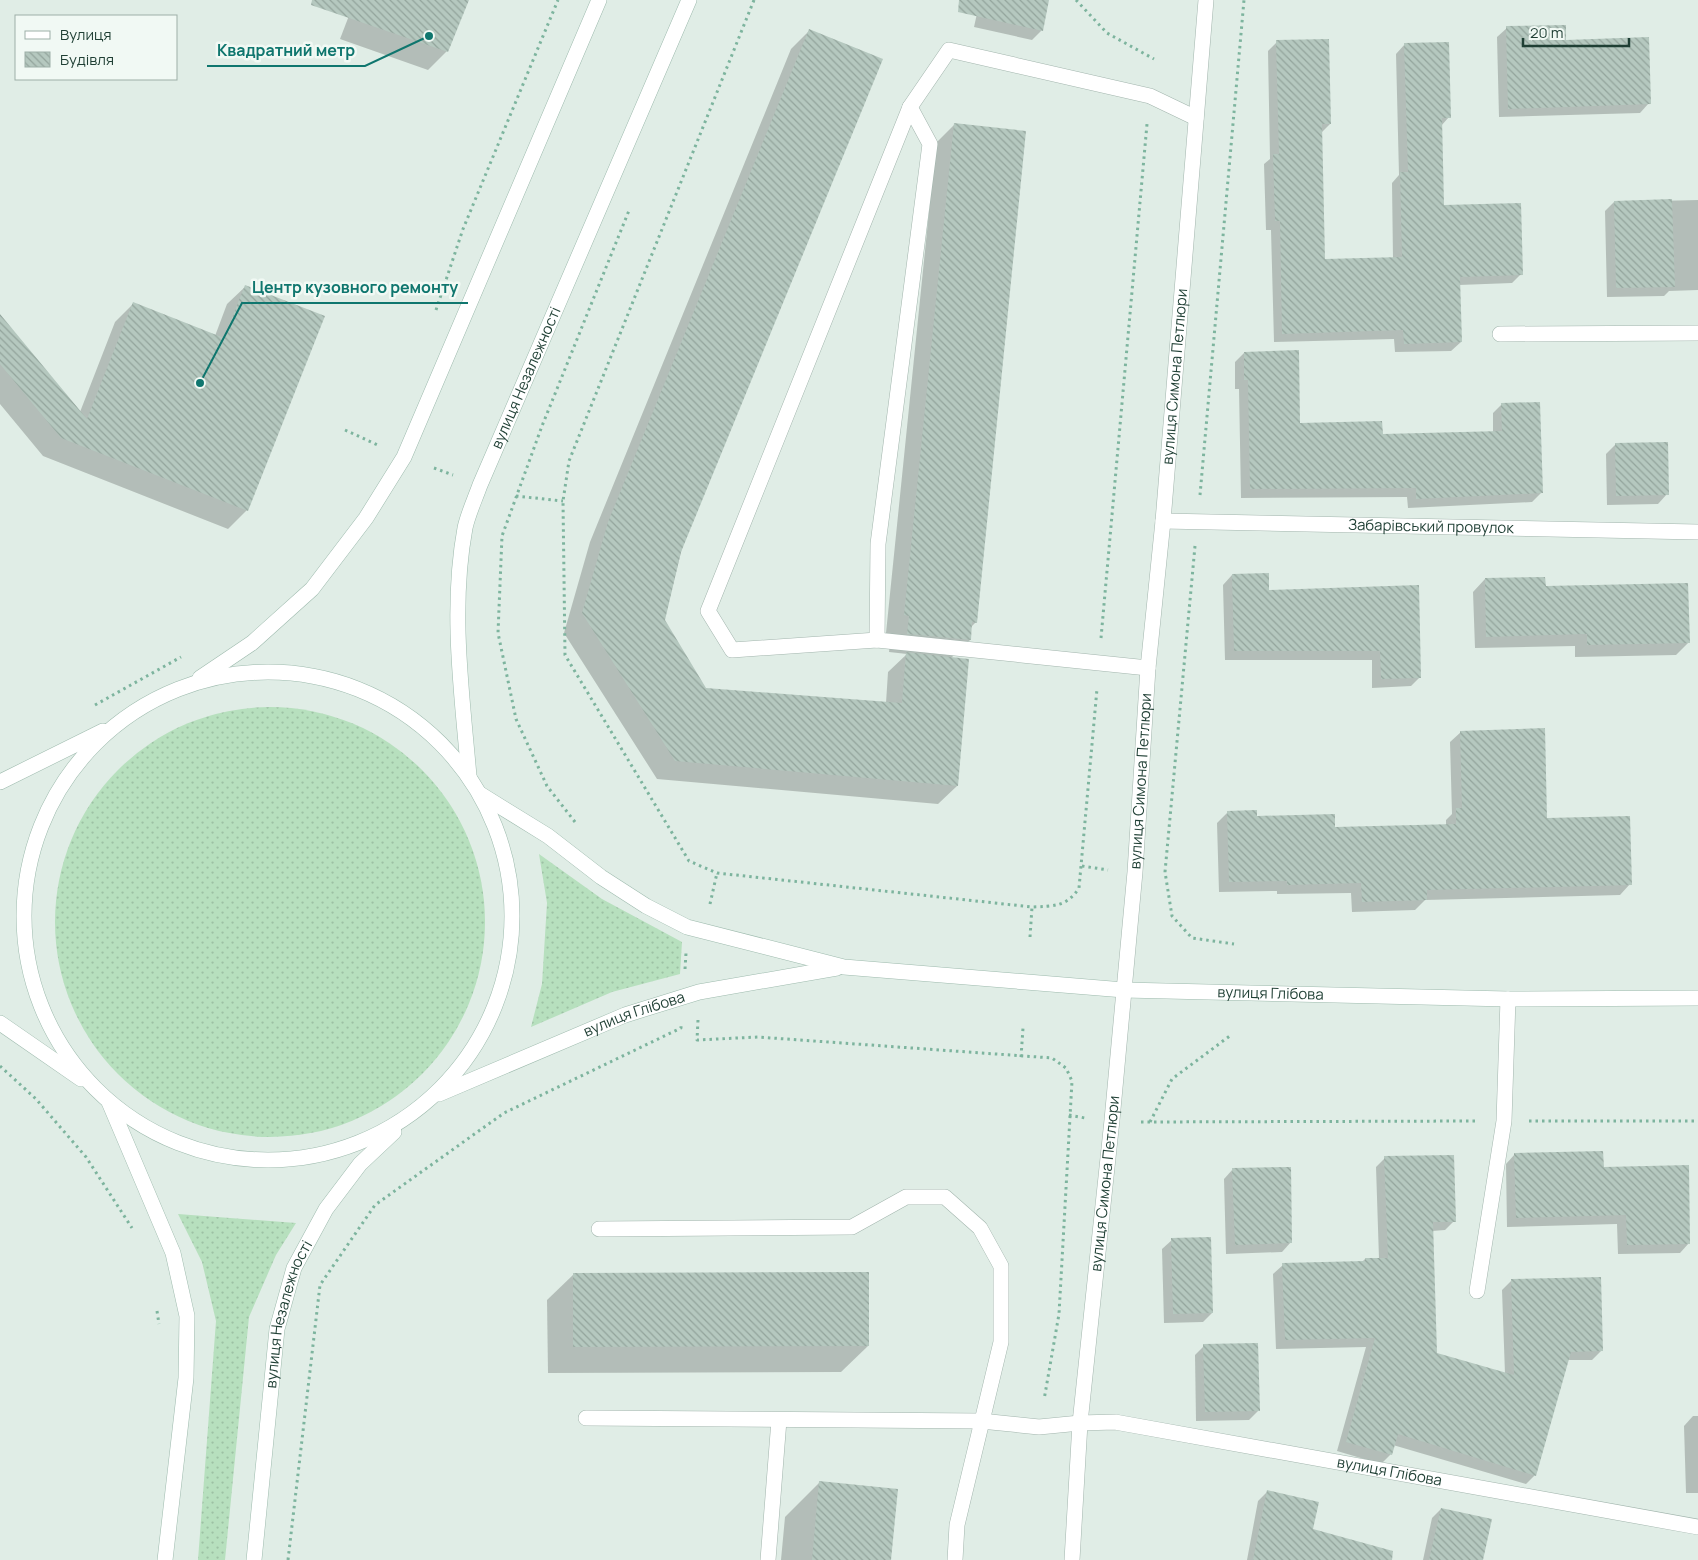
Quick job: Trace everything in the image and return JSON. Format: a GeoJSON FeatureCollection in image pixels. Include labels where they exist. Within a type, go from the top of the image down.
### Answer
{"type":"FeatureCollection","features":[{"type":"Feature","properties":{"kind":"main road","name":"вулиця Незалежності"},"geometry":{"type":"LineString","coordinates":[[417,1110],[377,1136],[333,1152],[286,1160],[238,1159],[183,1145],[148,1129],[109,1102],[94,1088],[62,1048],[39,1002],[27,953],[24,903],[32,852],[50,805],[77,762],[113,726],[151,701],[193,683],[252,643],[312,589],[366,518],[404,457],[599,0]]}},
{"type":"Feature","properties":{"kind":"main road","name":"вулиця Незалежності"},"geometry":{"type":"LineString","coordinates":[[469,776],[460,673],[458,601],[466,528],[480,485],[690,0]]}},
{"type":"Feature","properties":{"kind":"main road","name":"вулиця Симона Петлюри"},"geometry":{"type":"LineString","coordinates":[[1072,1560],[1080,1423],[1135,872],[1148,668],[1163,521],[1206,0]]}},
{"type":"Feature","properties":{"kind":"main road"},"geometry":{"type":"LineString","coordinates":[[1148,668],[877,640],[732,650],[708,611],[910,107],[950,50],[1150,96],[1196,118]]}},
{"type":"Feature","properties":{"kind":"main road"},"geometry":{"type":"LineString","coordinates":[[877,640],[878,544],[930,144],[910,107]]}},
{"type":"Feature","properties":{"kind":"main road"},"geometry":{"type":"LineString","coordinates":[[1500,334],[1698,333]]}},
{"type":"Feature","properties":{"kind":"main road","name":"Забарівський провулок"},"geometry":{"type":"LineString","coordinates":[[1163,521],[1698,532]]}},
{"type":"Feature","properties":{"kind":"main road","name":"вулиця Незалежності"},"geometry":{"type":"LineString","coordinates":[[193,683],[244,672],[296,672],[346,684],[393,705],[435,737],[469,776],[480,794],[499,837],[511,883],[511,939],[505,976],[489,1020],[466,1061],[434,1096],[360,1164],[326,1208],[294,1268],[277,1329],[254,1560]]}},
{"type":"Feature","properties":{"kind":"main road"},"geometry":{"type":"LineString","coordinates":[[0,782],[113,726]]}},
{"type":"Feature","properties":{"kind":"main road","name":"вулиця Глібова"},"geometry":{"type":"LineString","coordinates":[[480,794],[548,836],[601,877],[646,906],[687,927],[844,967],[1124,990],[1508,999],[1698,998]]}},
{"type":"Feature","properties":{"kind":"main road","name":"вулиця Глібова"},"geometry":{"type":"LineString","coordinates":[[434,1096],[625,1015],[699,992],[844,967]]}},
{"type":"Feature","properties":{"kind":"main road"},"geometry":{"type":"LineString","coordinates":[[1477,1291],[1504,1121],[1508,999]]}},
{"type":"Feature","properties":{"kind":"main road"},"geometry":{"type":"LineString","coordinates":[[0,1023],[94,1088]]}},
{"type":"Feature","properties":{"kind":"main road","name":"вулиця Незалежності"},"geometry":{"type":"LineString","coordinates":[[109,1102],[173,1253],[187,1316],[186,1378],[165,1560]]}},
{"type":"Feature","properties":{"kind":"main road"},"geometry":{"type":"LineString","coordinates":[[599,1229],[852,1227],[906,1197],[945,1197],[980,1228],[1001,1266],[1001,1342],[957,1525],[955,1560]]}},
{"type":"Feature","properties":{"kind":"main road","name":"вулиця Глібова"},"geometry":{"type":"LineString","coordinates":[[586,1418],[981,1421],[1039,1427],[1115,1422],[1698,1527]]}},
{"type":"Feature","properties":{"kind":"main road"},"geometry":{"type":"LineString","coordinates":[[768,1560],[778,1420]]}},
{"type":"Feature","properties":{"kind":"path"},"geometry":{"type":"LineString","coordinates":[[435,313],[463,229],[558,0]]}},
{"type":"Feature","properties":{"kind":"path"},"geometry":{"type":"LineString","coordinates":[[1076,0],[1107,32],[1154,59]]}},
{"type":"Feature","properties":{"kind":"path"},"geometry":{"type":"LineString","coordinates":[[1234,944],[1192,938],[1172,916],[1164,872],[1244,0]]}},
{"type":"Feature","properties":{"kind":"path"},"geometry":{"type":"LineString","coordinates":[[581,829],[547,786],[516,719],[498,633],[502,536],[542,426],[632,206]]}},
{"type":"Feature","properties":{"kind":"path"},"geometry":{"type":"LineString","coordinates":[[344,430],[383,447]]}},
{"type":"Feature","properties":{"kind":"path"},"geometry":{"type":"LineString","coordinates":[[379,455],[387,439]]}},
{"type":"Feature","properties":{"kind":"path"},"geometry":{"type":"LineString","coordinates":[[434,468],[453,475]]}},
{"type":"Feature","properties":{"kind":"path"},"geometry":{"type":"LineString","coordinates":[[516,496],[563,501]]}},
{"type":"Feature","properties":{"kind":"path"},"geometry":{"type":"LineString","coordinates":[[93,706],[187,654]]}},
{"type":"Feature","properties":{"kind":"path"},"geometry":{"type":"LineString","coordinates":[[1082,866],[1108,870]]}},
{"type":"Feature","properties":{"kind":"path"},"geometry":{"type":"LineString","coordinates":[[710,904],[717,872]]}},
{"type":"Feature","properties":{"kind":"path"},"geometry":{"type":"LineString","coordinates":[[1030,937],[1032,908]]}},
{"type":"Feature","properties":{"kind":"path"},"geometry":{"type":"LineString","coordinates":[[288,1560],[320,1285],[375,1205],[504,1113],[681,1028],[687,927]]}},
{"type":"Feature","properties":{"kind":"path"},"geometry":{"type":"LineString","coordinates":[[698,1015],[696,1040],[758,1037],[1052,1058],[1066,1068],[1072,1081],[1058,1314],[1039,1427]]}},
{"type":"Feature","properties":{"kind":"path"},"geometry":{"type":"LineString","coordinates":[[1021,1056],[1023,1028]]}},
{"type":"Feature","properties":{"kind":"path"},"geometry":{"type":"LineString","coordinates":[[1150,1122],[1172,1079],[1231,1034]]}},
{"type":"Feature","properties":{"kind":"path"},"geometry":{"type":"LineString","coordinates":[[0,1066],[36,1099],[86,1157],[133,1229]]}},
{"type":"Feature","properties":{"kind":"path"},"geometry":{"type":"LineString","coordinates":[[1069,1115],[1092,1120]]}},
{"type":"Feature","properties":{"kind":"path"},"geometry":{"type":"LineString","coordinates":[[1141,1122],[1698,1121]]}},
{"type":"Feature","properties":{"kind":"path"},"geometry":{"type":"LineString","coordinates":[[156,1309],[159,1328]]}},
{"type":"Feature","properties":{"kind":"green space"},"geometry":{"type":"Polygon","coordinates":[[[270,707],[312,711],[352,723],[389,743],[422,770],[449,803],[469,840],[481,880],[485,922],[481,964],[469,1004],[449,1041],[422,1074],[389,1101],[352,1121],[312,1133],[270,1137],[228,1133],[188,1121],[151,1101],[118,1074],[91,1041],[71,1004],[59,964],[55,922],[59,880],[71,840],[91,803],[118,770],[151,743],[188,723],[228,711],[270,707]]]}},
{"type":"Feature","properties":{"kind":"green space"},"geometry":{"type":"Polygon","coordinates":[[[539,854],[602,899],[682,942],[680,974],[612,992],[531,1027],[542,984],[547,903],[539,854]]]}},
{"type":"Feature","properties":{"kind":"green space"},"geometry":{"type":"Polygon","coordinates":[[[178,1214],[296,1223],[276,1255],[249,1317],[225,1560],[198,1560],[216,1321],[202,1262],[178,1214]]]}},
{"type":"Feature","properties":{"kind":"building"},"geometry":{"type":"Polygon","coordinates":[[[312,0],[469,0],[448,52],[311,5],[312,0]]]}},
{"type":"Feature","properties":{"kind":"building"},"geometry":{"type":"Polygon","coordinates":[[[959,0],[1049,0],[1043,31],[958,12],[959,0]]]}},
{"type":"Feature","properties":{"kind":"building"},"geometry":{"type":"Polygon","coordinates":[[[1566,25],[1566,40],[1649,37],[1651,104],[1508,109],[1506,26],[1566,25]]]}},
{"type":"Feature","properties":{"kind":"building"},"geometry":{"type":"Polygon","coordinates":[[[809,29],[883,59],[681,552],[665,620],[706,688],[902,703],[906,652],[969,659],[958,786],[675,761],[582,613],[608,522],[809,29]]]}},
{"type":"Feature","properties":{"kind":"building"},"geometry":{"type":"Polygon","coordinates":[[[1329,39],[1331,124],[1322,124],[1325,259],[1402,257],[1400,172],[1408,172],[1404,43],[1449,42],[1451,118],[1442,118],[1444,205],[1521,203],[1523,275],[1460,277],[1462,342],[1404,344],[1403,330],[1282,334],[1280,221],[1275,221],[1273,154],[1279,154],[1276,40],[1329,39]]]}},
{"type":"Feature","properties":{"kind":"building"},"geometry":{"type":"Polygon","coordinates":[[[954,123],[1026,131],[977,623],[972,622],[971,640],[907,634],[909,616],[904,615],[954,123]]]}},
{"type":"Feature","properties":{"kind":"building"},"geometry":{"type":"Polygon","coordinates":[[[1672,199],[1675,287],[1616,288],[1614,201],[1672,199]]]}},
{"type":"Feature","properties":{"kind":"building"},"geometry":{"type":"Polygon","coordinates":[[[245,285],[325,316],[248,511],[61,438],[0,364],[0,314],[87,419],[133,302],[224,338],[245,285]]]}},
{"type":"Feature","properties":{"kind":"building"},"geometry":{"type":"Polygon","coordinates":[[[1299,350],[1300,423],[1382,421],[1383,434],[1502,431],[1501,403],[1540,402],[1543,493],[1416,499],[1416,488],[1250,489],[1248,380],[1244,380],[1244,352],[1299,350]]]}},
{"type":"Feature","properties":{"kind":"building"},"geometry":{"type":"Polygon","coordinates":[[[1668,442],[1669,495],[1616,496],[1615,443],[1668,442]]]}},
{"type":"Feature","properties":{"kind":"building"},"geometry":{"type":"Polygon","coordinates":[[[1269,573],[1269,590],[1419,585],[1421,678],[1381,679],[1380,651],[1234,651],[1232,574],[1269,573]]]}},
{"type":"Feature","properties":{"kind":"building"},"geometry":{"type":"Polygon","coordinates":[[[1545,577],[1546,586],[1688,583],[1690,643],[1587,645],[1587,634],[1486,637],[1485,578],[1545,577]]]}},
{"type":"Feature","properties":{"kind":"building"},"geometry":{"type":"Polygon","coordinates":[[[1545,728],[1547,818],[1630,816],[1632,885],[1427,890],[1427,900],[1362,902],[1361,883],[1287,885],[1287,881],[1229,882],[1227,811],[1257,810],[1257,816],[1335,814],[1335,827],[1456,824],[1456,808],[1462,808],[1460,731],[1545,728]]]}},
{"type":"Feature","properties":{"kind":"building"},"geometry":{"type":"Polygon","coordinates":[[[1603,1151],[1604,1167],[1689,1165],[1690,1244],[1627,1245],[1626,1215],[1516,1218],[1514,1153],[1603,1151]]]}},
{"type":"Feature","properties":{"kind":"building"},"geometry":{"type":"Polygon","coordinates":[[[1454,1155],[1456,1222],[1433,1222],[1437,1353],[1514,1375],[1511,1279],[1601,1277],[1603,1351],[1571,1352],[1536,1476],[1398,1434],[1392,1455],[1346,1442],[1375,1338],[1285,1340],[1282,1263],[1365,1261],[1365,1258],[1388,1258],[1384,1156],[1454,1155]]]}},
{"type":"Feature","properties":{"kind":"building"},"geometry":{"type":"Polygon","coordinates":[[[1291,1167],[1292,1243],[1235,1245],[1232,1168],[1291,1167]]]}},
{"type":"Feature","properties":{"kind":"building"},"geometry":{"type":"Polygon","coordinates":[[[1211,1237],[1213,1313],[1173,1314],[1171,1238],[1211,1237]]]}},
{"type":"Feature","properties":{"kind":"building"},"geometry":{"type":"Polygon","coordinates":[[[869,1272],[869,1346],[573,1347],[573,1273],[869,1272]]]}},
{"type":"Feature","properties":{"kind":"building"},"geometry":{"type":"Polygon","coordinates":[[[1258,1343],[1260,1411],[1205,1412],[1203,1344],[1258,1343]]]}},
{"type":"Feature","properties":{"kind":"building"},"geometry":{"type":"Polygon","coordinates":[[[819,1481],[898,1489],[891,1560],[812,1560],[819,1481]]]}},
{"type":"Feature","properties":{"kind":"building"},"geometry":{"type":"Polygon","coordinates":[[[1267,1490],[1319,1502],[1313,1529],[1393,1551],[1392,1560],[1253,1560],[1267,1490]]]}},
{"type":"Feature","properties":{"kind":"building"},"geometry":{"type":"Polygon","coordinates":[[[1441,1508],[1492,1519],[1483,1560],[1429,1560],[1441,1508]]]}},
{"type":"Feature","properties":{"kind":"place","name":"Квадратний метр"},"geometry":{"type":"Point","coordinates":[429,36]}},
{"type":"Feature","properties":{"kind":"place","name":"Центр кузовного ремонту"},"geometry":{"type":"Point","coordinates":[200,383]}}]}
